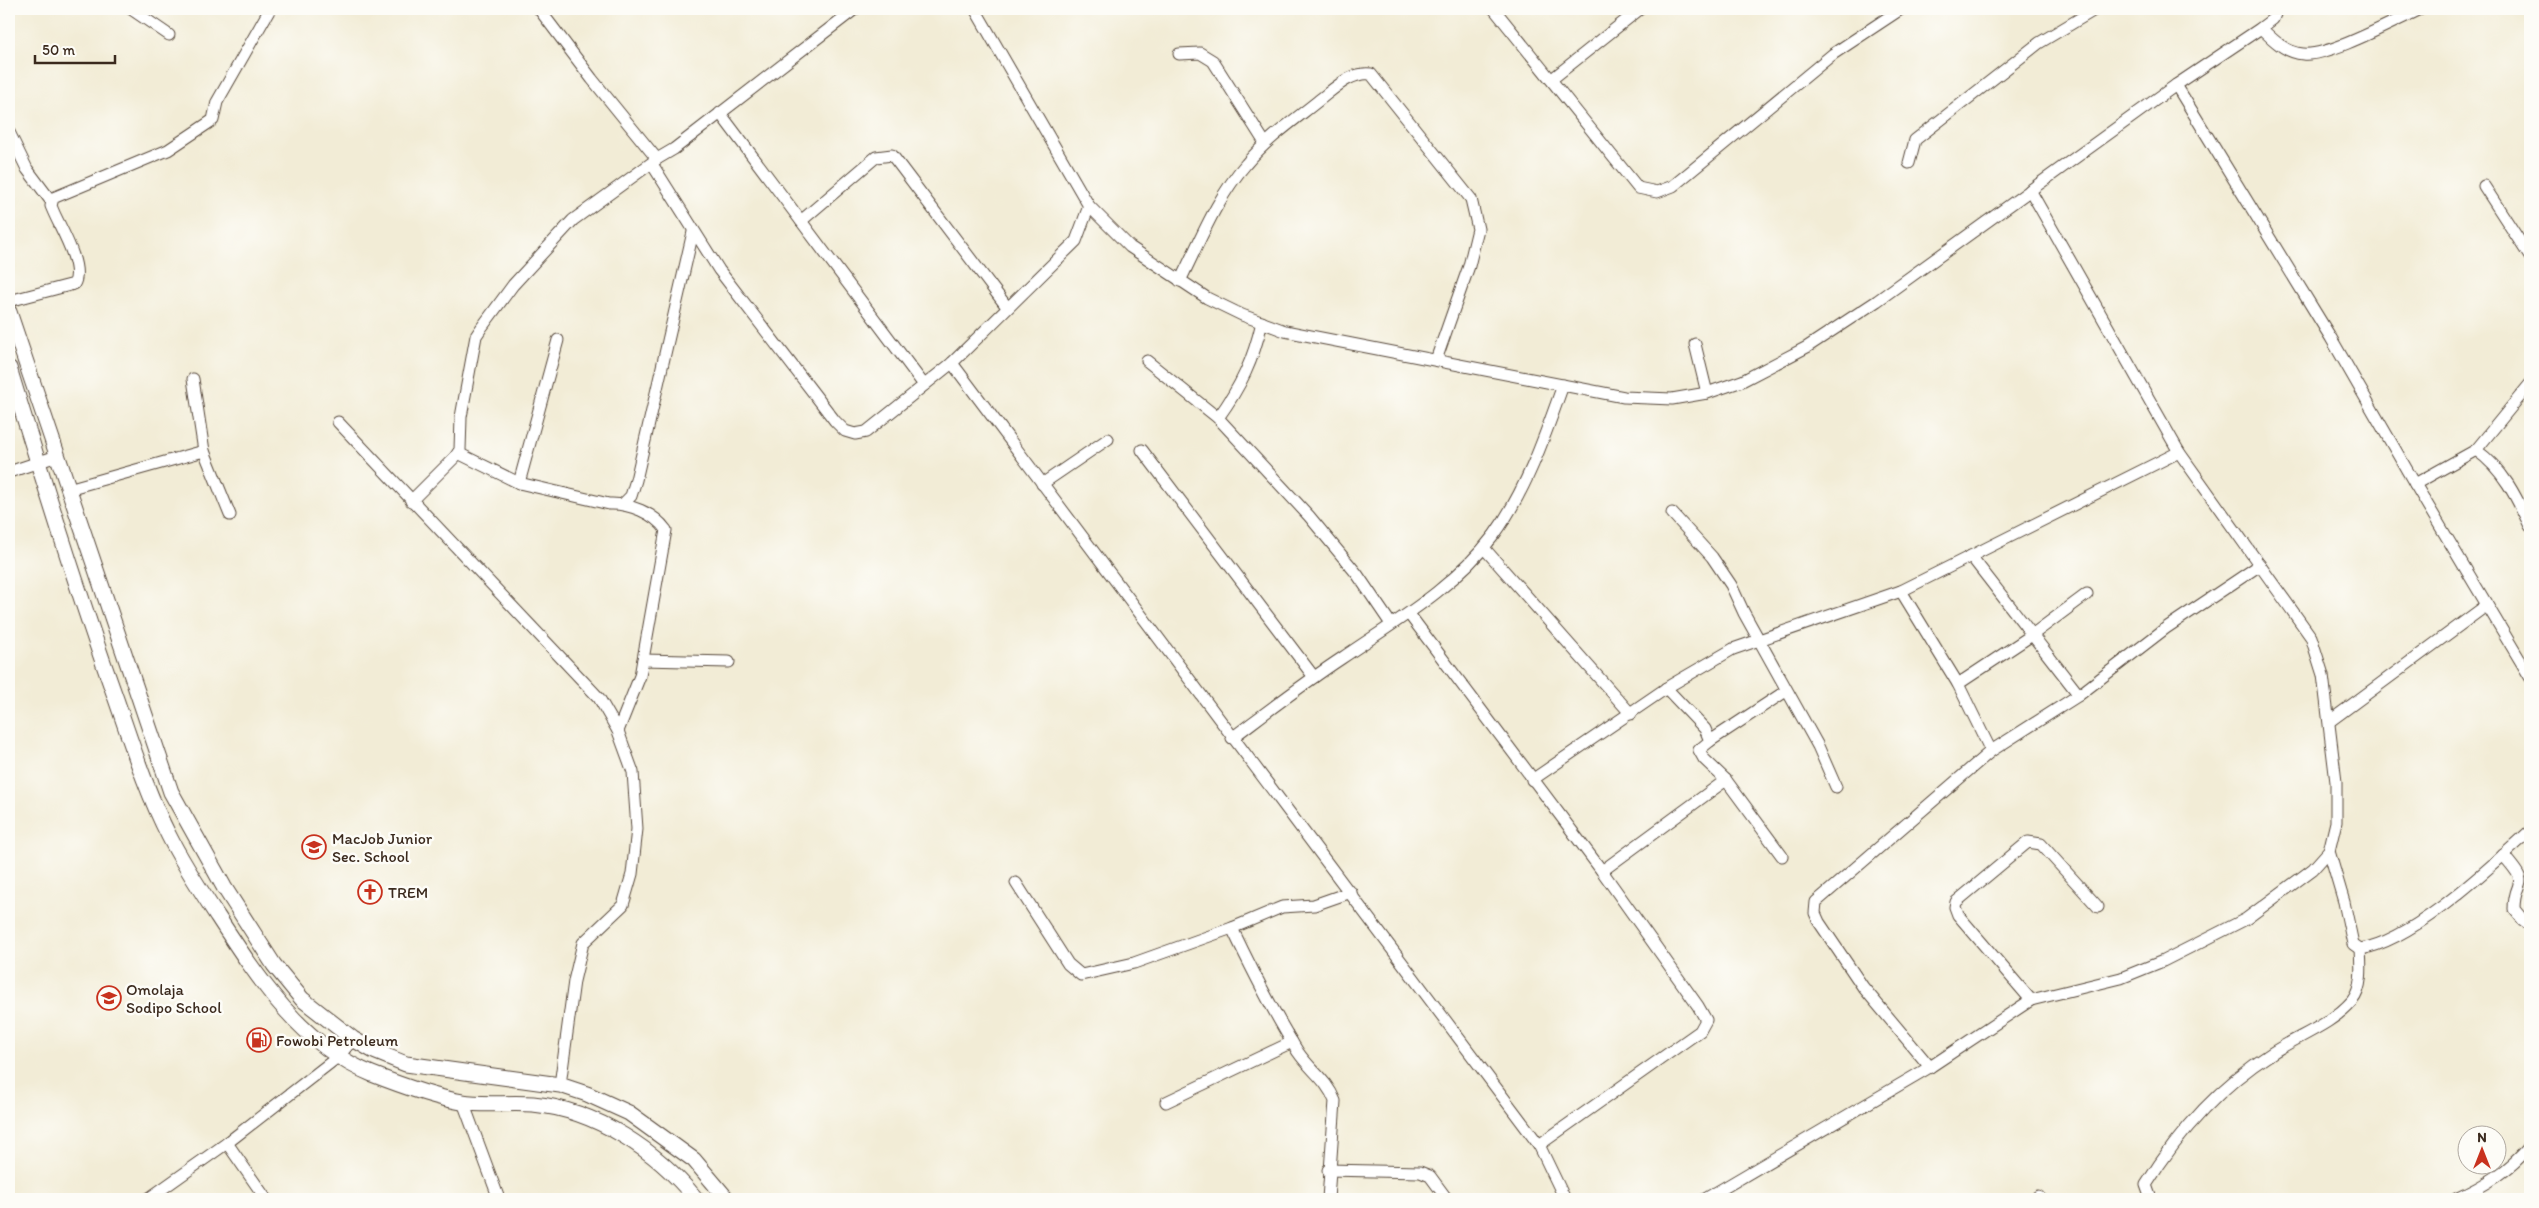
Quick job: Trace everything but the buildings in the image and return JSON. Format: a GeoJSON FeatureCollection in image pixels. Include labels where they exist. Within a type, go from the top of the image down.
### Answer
{"type":"FeatureCollection","features":[{"type":"Feature","properties":{"kind":"main road"},"geometry":{"type":"LineString","coordinates":[[9,312],[154,747],[171,792],[188,824],[274,965],[302,999],[353,1039],[374,1051],[406,1064],[560,1086],[587,1094],[629,1113],[694,1160],[727,1199]]}},
{"type":"Feature","properties":{"kind":"main road"},"geometry":{"type":"LineString","coordinates":[[9,368],[103,664],[135,753],[169,836],[251,969],[286,1010],[321,1043],[367,1072],[400,1085],[463,1102],[532,1104],[580,1114],[652,1154],[680,1180],[696,1199]]}},
{"type":"Feature","properties":{"kind":"street"},"geometry":{"type":"LineString","coordinates":[[131,9],[169,35]]}},
{"type":"Feature","properties":{"kind":"street"},"geometry":{"type":"LineString","coordinates":[[51,201],[70,190],[168,150],[212,120],[218,102],[270,9]]}},
{"type":"Feature","properties":{"kind":"street"},"geometry":{"type":"LineString","coordinates":[[539,9],[654,161],[693,232],[796,372],[845,432],[855,434],[866,432],[952,363],[1076,241],[1090,206]]}},
{"type":"Feature","properties":{"kind":"street"},"geometry":{"type":"LineString","coordinates":[[411,501],[458,453],[461,417],[476,336],[513,285],[573,220],[654,161],[674,149],[854,9]]}},
{"type":"Feature","properties":{"kind":"street"},"geometry":{"type":"LineString","coordinates":[[975,9],[1090,206],[1130,247],[1207,298],[1285,330],[1624,397],[1672,399],[1707,393],[1742,381],[1807,347],[1876,301],[2176,85],[2261,28],[2273,19],[2277,9]]}},
{"type":"Feature","properties":{"kind":"street"},"geometry":{"type":"LineString","coordinates":[[1494,9],[1638,188],[1656,192],[1673,186],[1833,54],[1901,9]]}},
{"type":"Feature","properties":{"kind":"street"},"geometry":{"type":"LineString","coordinates":[[1552,79],[1640,9]]}},
{"type":"Feature","properties":{"kind":"street"},"geometry":{"type":"LineString","coordinates":[[1909,163],[1915,140],[1922,134],[2039,43],[2096,9]]}},
{"type":"Feature","properties":{"kind":"street"},"geometry":{"type":"LineString","coordinates":[[2261,28],[2287,50],[2302,54],[2322,52],[2421,9]]}},
{"type":"Feature","properties":{"kind":"street"},"geometry":{"type":"LineString","coordinates":[[1179,54],[1200,52],[1213,61],[1265,143]]}},
{"type":"Feature","properties":{"kind":"street"},"geometry":{"type":"LineString","coordinates":[[1180,280],[1225,191],[1245,164],[1265,143],[1336,87],[1355,75],[1371,74],[1471,199],[1478,229],[1469,266],[1436,360]]}},
{"type":"Feature","properties":{"kind":"street"},"geometry":{"type":"LineString","coordinates":[[2176,85],[2331,338],[2530,677]]}},
{"type":"Feature","properties":{"kind":"street"},"geometry":{"type":"LineString","coordinates":[[720,113],[924,385]]}},
{"type":"Feature","properties":{"kind":"street"},"geometry":{"type":"LineString","coordinates":[[9,132],[27,169],[51,201],[54,213],[75,261],[77,280],[68,287],[9,301]]}},
{"type":"Feature","properties":{"kind":"street"},"geometry":{"type":"LineString","coordinates":[[801,221],[876,157],[892,154],[1007,307]]}},
{"type":"Feature","properties":{"kind":"street"},"geometry":{"type":"LineString","coordinates":[[2484,186],[2530,257]]}},
{"type":"Feature","properties":{"kind":"street"},"geometry":{"type":"LineString","coordinates":[[1706,1199],[1930,1067],[2031,1000],[2121,978],[2163,961],[2246,920],[2313,869],[2329,851],[2336,822],[2336,782],[2323,675],[2311,637],[2179,452],[2030,190]]}},
{"type":"Feature","properties":{"kind":"street"},"geometry":{"type":"LineString","coordinates":[[624,503],[631,496],[636,480],[693,232]]}},
{"type":"Feature","properties":{"kind":"street"},"geometry":{"type":"LineString","coordinates":[[1218,418],[1244,380],[1255,352],[1262,322]]}},
{"type":"Feature","properties":{"kind":"street"},"geometry":{"type":"LineString","coordinates":[[519,483],[558,340]]}},
{"type":"Feature","properties":{"kind":"street"},"geometry":{"type":"LineString","coordinates":[[1695,344],[1707,393]]}},
{"type":"Feature","properties":{"kind":"street"},"geometry":{"type":"LineString","coordinates":[[1147,361],[1218,418],[1309,516],[1357,574],[1391,624]]}},
{"type":"Feature","properties":{"kind":"street"},"geometry":{"type":"LineString","coordinates":[[952,363],[1232,738],[1351,892],[1539,1145],[1565,1199]]}},
{"type":"Feature","properties":{"kind":"street"},"geometry":{"type":"LineString","coordinates":[[194,379],[204,450],[230,514]]}},
{"type":"Feature","properties":{"kind":"street"},"geometry":{"type":"LineString","coordinates":[[2415,484],[2476,450],[2530,384]]}},
{"type":"Feature","properties":{"kind":"street"},"geometry":{"type":"LineString","coordinates":[[1232,738],[1314,677],[1391,624],[1409,614],[1458,574],[1484,548],[1513,504],[1546,434],[1563,385]]}},
{"type":"Feature","properties":{"kind":"street"},"geometry":{"type":"LineString","coordinates":[[338,422],[599,698],[618,731],[633,772],[637,829],[632,874],[623,905],[583,943],[574,981],[560,1086]]}},
{"type":"Feature","properties":{"kind":"street"},"geometry":{"type":"LineString","coordinates":[[1042,484],[1108,439]]}},
{"type":"Feature","properties":{"kind":"street"},"geometry":{"type":"LineString","coordinates":[[68,489],[204,450]]}},
{"type":"Feature","properties":{"kind":"street"},"geometry":{"type":"LineString","coordinates":[[1142,450],[1314,677]]}},
{"type":"Feature","properties":{"kind":"street"},"geometry":{"type":"LineString","coordinates":[[2476,450],[2491,460],[2502,472],[2530,526]]}},
{"type":"Feature","properties":{"kind":"street"},"geometry":{"type":"LineString","coordinates":[[1532,780],[1631,714],[1666,688],[1733,649],[1901,591],[2179,452]]}},
{"type":"Feature","properties":{"kind":"street"},"geometry":{"type":"LineString","coordinates":[[458,453],[519,483],[609,504],[624,503],[660,521],[666,530],[640,676],[618,731]]}},
{"type":"Feature","properties":{"kind":"street"},"geometry":{"type":"LineString","coordinates":[[9,472],[57,456]]}},
{"type":"Feature","properties":{"kind":"street"},"geometry":{"type":"LineString","coordinates":[[1672,514],[1712,557],[1731,585],[1786,691],[1818,746],[1836,787]]}},
{"type":"Feature","properties":{"kind":"street"},"geometry":{"type":"LineString","coordinates":[[1484,548],[1631,714]]}},
{"type":"Feature","properties":{"kind":"street"},"geometry":{"type":"LineString","coordinates":[[1971,556],[2079,695]]}},
{"type":"Feature","properties":{"kind":"street"},"geometry":{"type":"LineString","coordinates":[[1930,1067],[1863,987],[1819,922],[1815,913],[1816,902],[1991,751],[2079,695],[2166,628],[2260,566]]}},
{"type":"Feature","properties":{"kind":"street"},"geometry":{"type":"LineString","coordinates":[[1901,591],[1958,684],[1991,751]]}},
{"type":"Feature","properties":{"kind":"street"},"geometry":{"type":"LineString","coordinates":[[1958,684],[2032,635],[2087,594]]}},
{"type":"Feature","properties":{"kind":"street"},"geometry":{"type":"LineString","coordinates":[[2330,721],[2487,605]]}},
{"type":"Feature","properties":{"kind":"street"},"geometry":{"type":"LineString","coordinates":[[1409,614],[1602,871],[1706,1020],[1700,1031],[1539,1145]]}},
{"type":"Feature","properties":{"kind":"street"},"geometry":{"type":"LineString","coordinates":[[643,660],[729,662]]}},
{"type":"Feature","properties":{"kind":"street"},"geometry":{"type":"LineString","coordinates":[[1666,688],[1705,729],[1710,741]]}},
{"type":"Feature","properties":{"kind":"street"},"geometry":{"type":"LineString","coordinates":[[1782,856],[1726,780],[1704,759],[1698,750],[1786,691]]}},
{"type":"Feature","properties":{"kind":"street"},"geometry":{"type":"LineString","coordinates":[[1602,871],[1726,780]]}},
{"type":"Feature","properties":{"kind":"street"},"geometry":{"type":"LineString","coordinates":[[2329,851],[2344,902],[2353,944],[2360,949],[2373,947],[2403,932],[2450,900],[2530,831]]}},
{"type":"Feature","properties":{"kind":"street"},"geometry":{"type":"LineString","coordinates":[[2031,1000],[1958,915],[1955,907],[1956,902],[2028,842],[2034,841],[2041,844],[2098,908]]}},
{"type":"Feature","properties":{"kind":"street"},"geometry":{"type":"LineString","coordinates":[[2503,855],[2519,873],[2522,881],[2514,909],[2522,920],[2530,925]]}},
{"type":"Feature","properties":{"kind":"street"},"geometry":{"type":"LineString","coordinates":[[1016,883],[1068,964],[1081,975],[1134,963],[1282,908],[1314,905],[1351,892]]}},
{"type":"Feature","properties":{"kind":"street"},"geometry":{"type":"LineString","coordinates":[[1232,928],[1260,986],[1292,1042],[1303,1060],[1329,1087],[1335,1101],[1328,1170],[1328,1199]]}},
{"type":"Feature","properties":{"kind":"street"},"geometry":{"type":"LineString","coordinates":[[2151,1199],[2146,1185],[2161,1161],[2207,1104],[2271,1053],[2328,1021],[2352,1002],[2361,969],[2360,949]]}},
{"type":"Feature","properties":{"kind":"street"},"geometry":{"type":"LineString","coordinates":[[148,1199],[227,1143],[339,1056],[353,1039]]}},
{"type":"Feature","properties":{"kind":"street"},"geometry":{"type":"LineString","coordinates":[[1166,1102],[1292,1042]]}},
{"type":"Feature","properties":{"kind":"street"},"geometry":{"type":"LineString","coordinates":[[463,1102],[499,1199]]}},
{"type":"Feature","properties":{"kind":"street"},"geometry":{"type":"LineString","coordinates":[[227,1143],[266,1199]]}},
{"type":"Feature","properties":{"kind":"street"},"geometry":{"type":"LineString","coordinates":[[2456,1199],[2480,1194],[2515,1165],[2530,1146]]}},
{"type":"Feature","properties":{"kind":"street"},"geometry":{"type":"LineString","coordinates":[[1328,1170],[1420,1172],[1430,1176],[1447,1199]]}},
{"type":"Feature","properties":{"kind":"place","name":"MacJob Junior Sec. School"},"geometry":{"type":"Point","coordinates":[314,847]}},
{"type":"Feature","properties":{"kind":"place","name":"TREM"},"geometry":{"type":"Point","coordinates":[370,892]}},
{"type":"Feature","properties":{"kind":"place","name":"Omolaja Sodipo School"},"geometry":{"type":"Point","coordinates":[109,998]}},
{"type":"Feature","properties":{"kind":"place","name":"Fowobi Petroleum"},"geometry":{"type":"Point","coordinates":[259,1040]}}]}
